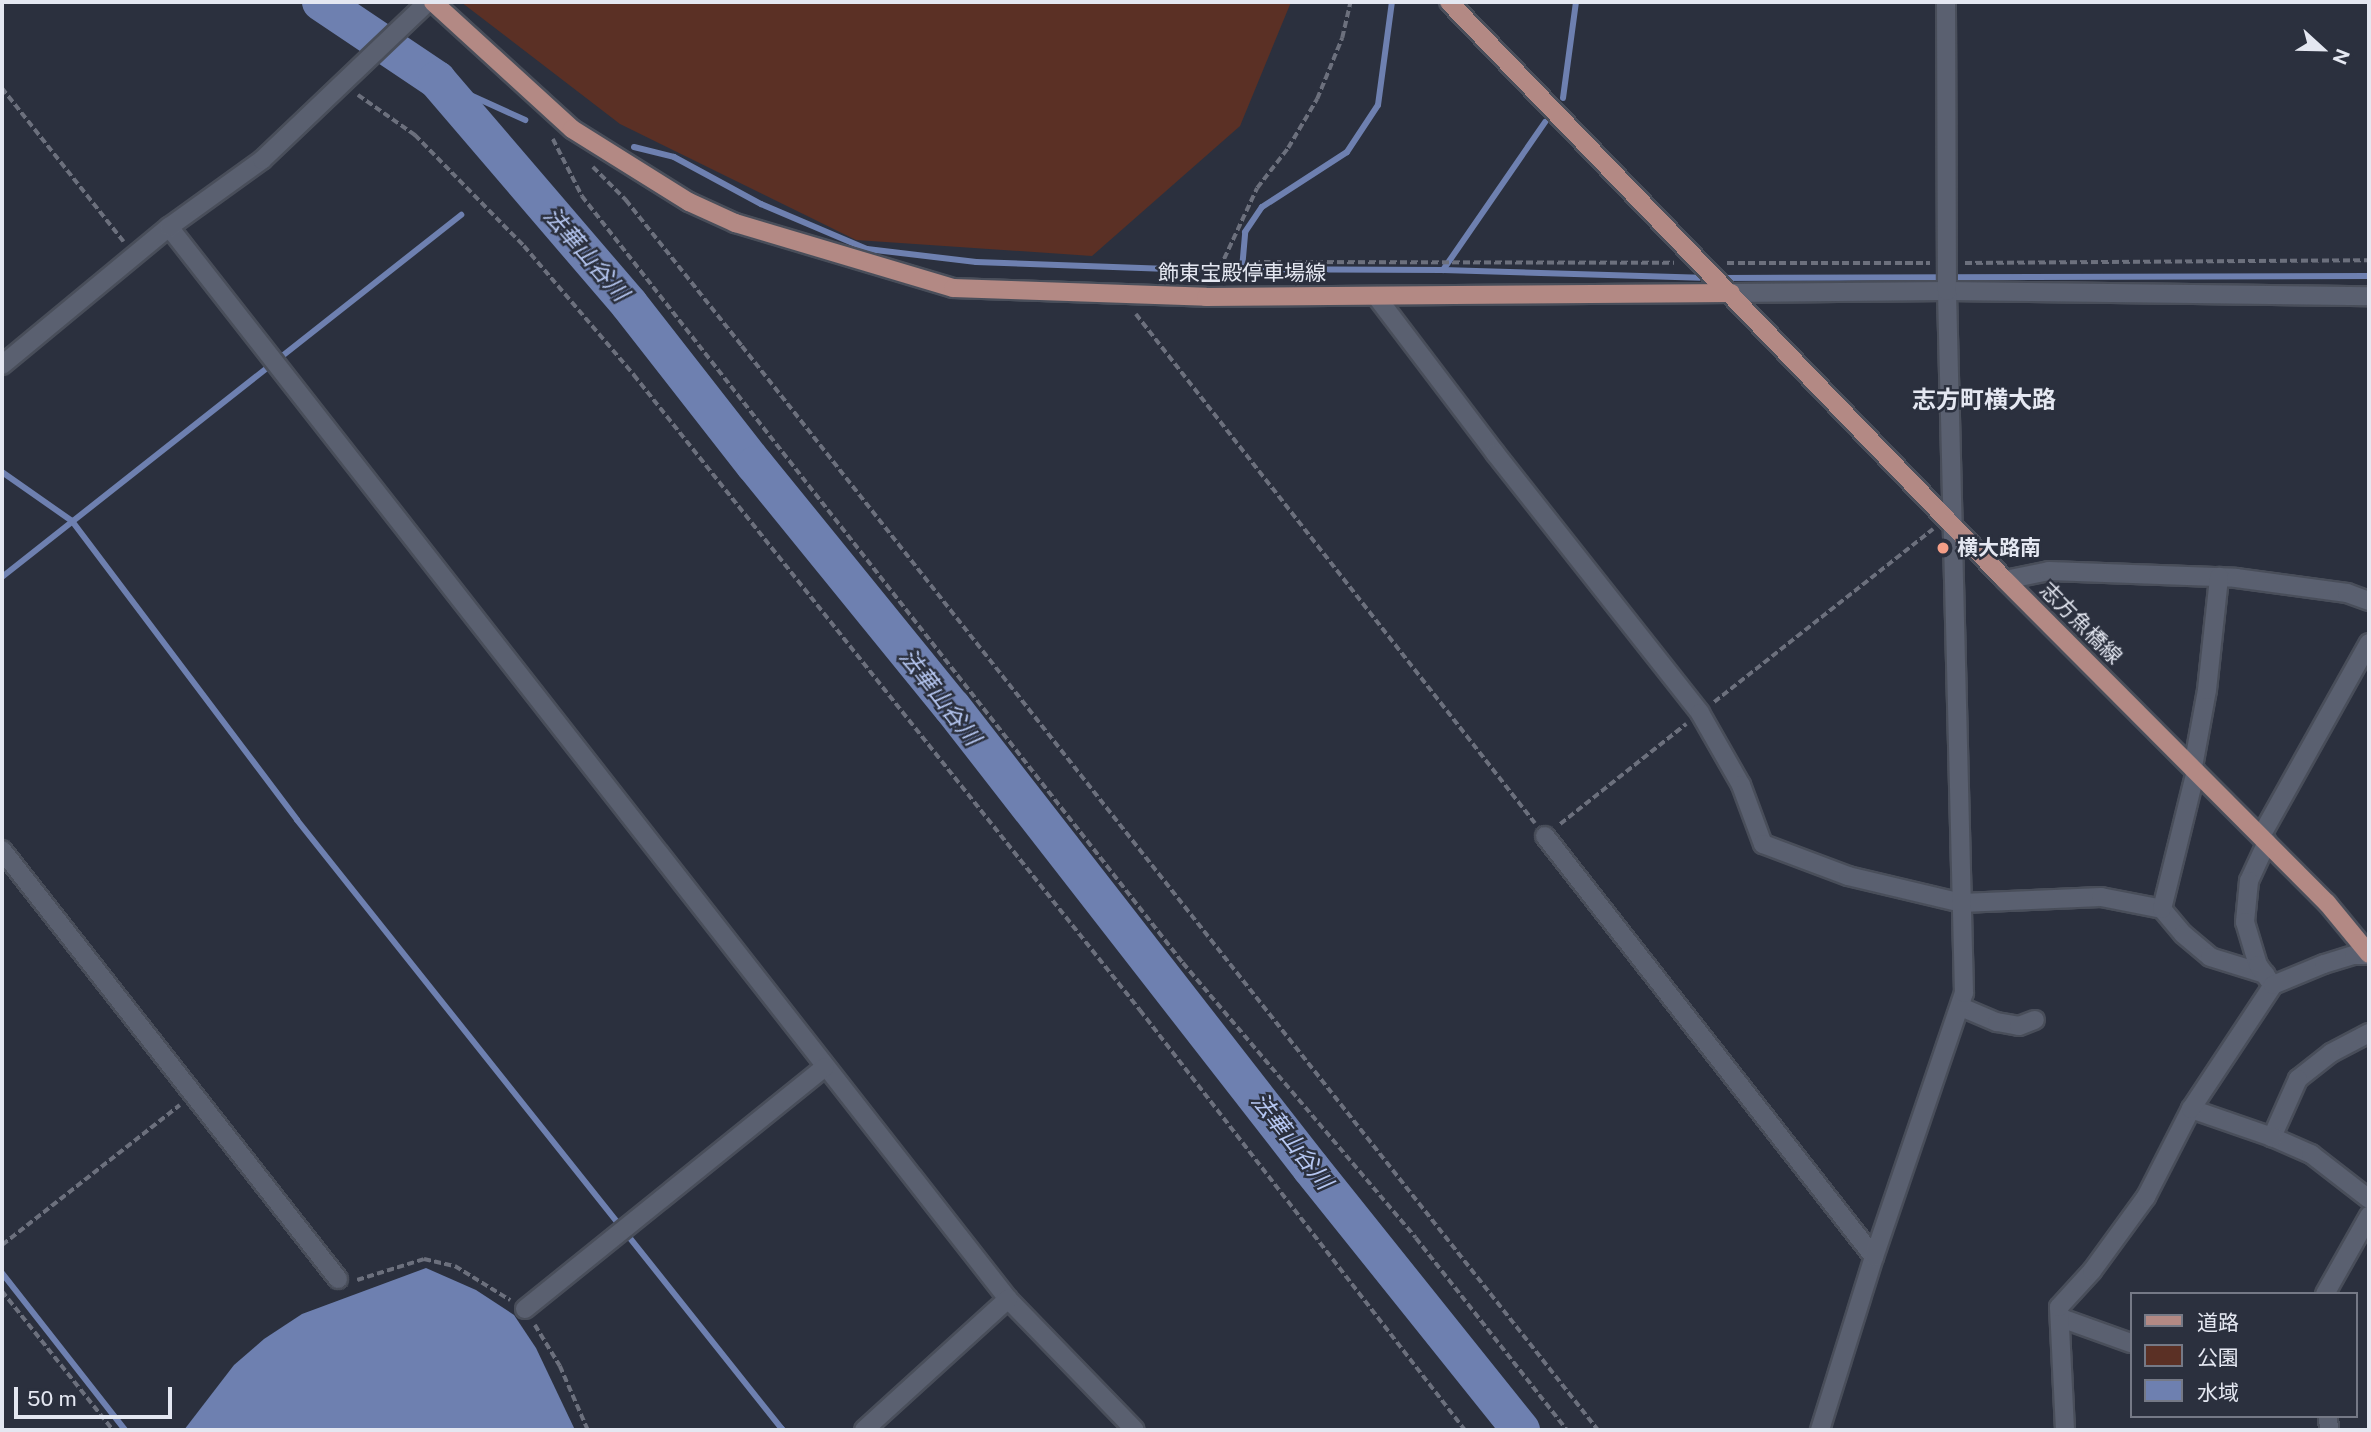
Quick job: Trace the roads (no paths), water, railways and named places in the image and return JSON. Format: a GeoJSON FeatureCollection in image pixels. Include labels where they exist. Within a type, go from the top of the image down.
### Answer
{"type":"FeatureCollection","features":[{"type":"Feature","properties":{"kind":"main road","name":"飾東宝殿停車場線"},"geometry":{"type":"LineString","coordinates":[[430,2],[572,129],[644,177],[735,223],[953,288],[1206,297],[1726,288]]}},
{"type":"Feature","properties":{"kind":"main road"},"geometry":{"type":"LineString","coordinates":[[1449,2],[1726,288]]}},
{"type":"Feature","properties":{"kind":"main road","name":"志方魚橋線"},"geometry":{"type":"LineString","coordinates":[[1726,288],[2005,579],[2327,903],[2369,955]]}},
{"type":"Feature","properties":{"kind":"street"},"geometry":{"type":"LineString","coordinates":[[2,365],[169,227],[262,160],[430,2]]}},
{"type":"Feature","properties":{"kind":"street"},"geometry":{"type":"LineString","coordinates":[[1820,1430],[1874,1257],[1964,993],[1947,291],[1946,2]]}},
{"type":"Feature","properties":{"kind":"street"},"geometry":{"type":"LineString","coordinates":[[169,227],[1009,1299],[1134,1430]]}},
{"type":"Feature","properties":{"kind":"street"},"geometry":{"type":"LineString","coordinates":[[1726,288],[2369,296]]}},
{"type":"Feature","properties":{"kind":"street"},"geometry":{"type":"LineString","coordinates":[[1376,296],[1494,453],[1700,713],[1741,785],[1763,844],[1848,876],[1962,902],[2101,897],[2162,909],[2183,934],[2210,957],[2269,980],[2354,955],[2369,955]]}},
{"type":"Feature","properties":{"kind":"street"},"geometry":{"type":"LineString","coordinates":[[2005,579],[2049,571],[2219,577],[2347,593],[2369,601]]}},
{"type":"Feature","properties":{"kind":"street"},"geometry":{"type":"LineString","coordinates":[[2162,909],[2194,769],[2207,690],[2219,577]]}},
{"type":"Feature","properties":{"kind":"street"},"geometry":{"type":"LineString","coordinates":[[2269,980],[2258,965],[2245,922],[2249,881],[2264,839],[2369,643]]}},
{"type":"Feature","properties":{"kind":"street"},"geometry":{"type":"LineString","coordinates":[[1545,836],[1874,1257]]}},
{"type":"Feature","properties":{"kind":"street"},"geometry":{"type":"LineString","coordinates":[[2,850],[338,1279]]}},
{"type":"Feature","properties":{"kind":"street"},"geometry":{"type":"LineString","coordinates":[[2065,1430],[2059,1307],[2092,1271],[2146,1197],[2191,1109],[2269,980]]}},
{"type":"Feature","properties":{"kind":"street"},"geometry":{"type":"LineString","coordinates":[[1961,1007],[1997,1022],[2019,1026],[2035,1020]]}},
{"type":"Feature","properties":{"kind":"street"},"geometry":{"type":"LineString","coordinates":[[2272,1137],[2298,1079],[2331,1053],[2369,1033]]}},
{"type":"Feature","properties":{"kind":"street"},"geometry":{"type":"LineString","coordinates":[[525,1309],[825,1067]]}},
{"type":"Feature","properties":{"kind":"street"},"geometry":{"type":"LineString","coordinates":[[2191,1109],[2272,1137],[2311,1154],[2369,1199]]}},
{"type":"Feature","properties":{"kind":"street"},"geometry":{"type":"LineString","coordinates":[[2326,1292],[2369,1216]]}},
{"type":"Feature","properties":{"kind":"street"},"geometry":{"type":"LineString","coordinates":[[864,1430],[1009,1299]]}},
{"type":"Feature","properties":{"kind":"street"},"geometry":{"type":"LineString","coordinates":[[2061,1318],[2130,1343]]}},
{"type":"Feature","properties":{"kind":"water"},"geometry":{"type":"Polygon","coordinates":[[[426,1268],[476,1290],[514,1315],[536,1348],[575,1430],[184,1430],[234,1365],[264,1339],[302,1314],[426,1268]]]}},
{"type":"Feature","properties":{"kind":"waterway","name":"法華山谷川"},"geometry":{"type":"LineString","coordinates":[[321,2],[437,80],[629,304],[755,465],[952,707],[1311,1168],[1521,1430]]}},
{"type":"Feature","properties":{"kind":"waterway"},"geometry":{"type":"LineString","coordinates":[[1242,269],[1245,232],[1262,207],[1347,152],[1378,105],[1392,2]]}},
{"type":"Feature","properties":{"kind":"waterway"},"geometry":{"type":"LineString","coordinates":[[1563,98],[1576,2]]}},
{"type":"Feature","properties":{"kind":"waterway"},"geometry":{"type":"LineString","coordinates":[[437,80],[525,120]]}},
{"type":"Feature","properties":{"kind":"waterway"},"geometry":{"type":"LineString","coordinates":[[1443,270],[1545,122]]}},
{"type":"Feature","properties":{"kind":"waterway"},"geometry":{"type":"LineString","coordinates":[[634,147],[674,157],[761,204],[867,249],[976,262],[1169,269],[1443,270],[1709,278]]}},
{"type":"Feature","properties":{"kind":"waterway"},"geometry":{"type":"LineString","coordinates":[[2,577],[461,215]]}},
{"type":"Feature","properties":{"kind":"waterway"},"geometry":{"type":"LineString","coordinates":[[1720,278],[2369,276]]}},
{"type":"Feature","properties":{"kind":"waterway"},"geometry":{"type":"LineString","coordinates":[[2,472],[72,521],[297,820],[781,1430]]}},
{"type":"Feature","properties":{"kind":"waterway"},"geometry":{"type":"LineString","coordinates":[[2,1273],[125,1430]]}},
{"type":"Feature","properties":{"kind":"place","name":"横大路南"},"geometry":{"type":"Point","coordinates":[1943,548]}},
{"type":"Feature","properties":{"kind":"district","name":"志方町横大路"},"geometry":{"type":"Point","coordinates":[1984,400]}}]}
